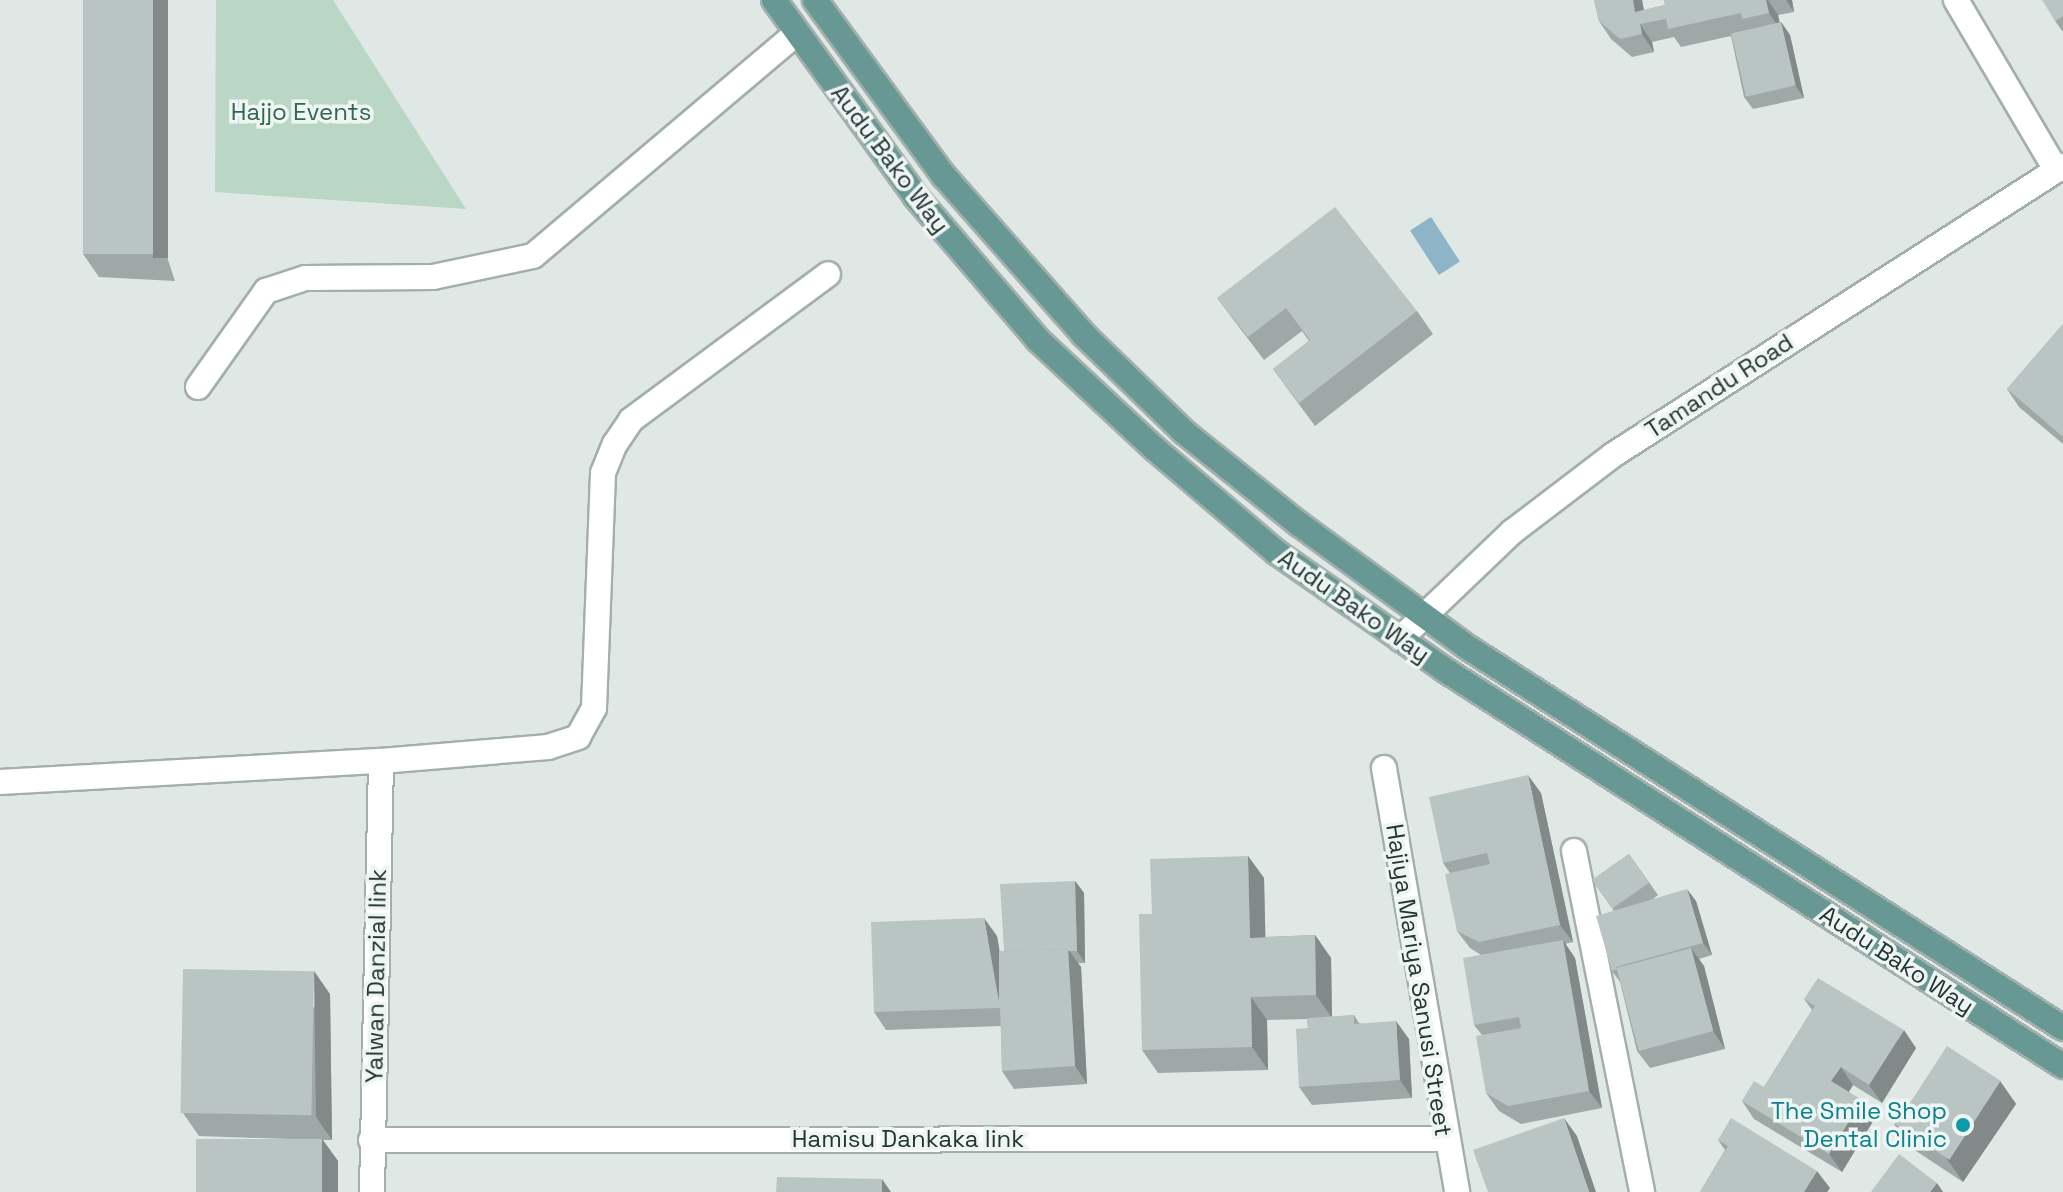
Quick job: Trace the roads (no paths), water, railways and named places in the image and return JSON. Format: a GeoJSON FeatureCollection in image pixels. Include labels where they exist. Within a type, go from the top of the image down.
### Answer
{"type":"FeatureCollection","features":[{"type":"Feature","properties":{"kind":"main road","name":"Audu Bako Way"},"geometry":{"type":"LineString","coordinates":[[774,0],[916,197],[1038,340],[1155,449],[1276,552],[1400,639],[2063,1066]]}},
{"type":"Feature","properties":{"kind":"main road","name":"Audu Bako Way"},"geometry":{"type":"LineString","coordinates":[[815,0],[944,176],[1084,335],[1184,432],[1423,613],[2063,1028]]}},
{"type":"Feature","properties":{"kind":"street"},"geometry":{"type":"LineString","coordinates":[[1956,0],[2059,168]]}},
{"type":"Feature","properties":{"kind":"street"},"geometry":{"type":"LineString","coordinates":[[198,387],[266,291],[305,278],[433,277],[533,256],[796,34]]}},
{"type":"Feature","properties":{"kind":"street","name":"Tamandu Road"},"geometry":{"type":"LineString","coordinates":[[1400,639],[1423,613],[1512,532],[1613,455],[2059,168]]}},
{"type":"Feature","properties":{"kind":"street"},"geometry":{"type":"LineString","coordinates":[[0,782],[381,761],[548,747],[578,737],[594,708],[603,473],[615,444],[631,420],[828,274]]}},
{"type":"Feature","properties":{"kind":"street","name":"Yalwan Danzial link"},"geometry":{"type":"LineString","coordinates":[[372,1192],[381,761]]}},
{"type":"Feature","properties":{"kind":"street","name":"Hajiya Mariya Sanusi Street"},"geometry":{"type":"LineString","coordinates":[[1384,768],[1445,1139],[1457,1192]]}},
{"type":"Feature","properties":{"kind":"street"},"geometry":{"type":"LineString","coordinates":[[1574,851],[1642,1192]]}},
{"type":"Feature","properties":{"kind":"street","name":"Hamisu Dankaka link"},"geometry":{"type":"LineString","coordinates":[[371,1140],[1445,1139]]}},
{"type":"Feature","properties":{"kind":"water"},"geometry":{"type":"Polygon","coordinates":[[[1431,217],[1460,261],[1439,275],[1410,231],[1431,217]]]}},
{"type":"Feature","properties":{"kind":"place","name":"The Smile Shop Dental Clinic"},"geometry":{"type":"Point","coordinates":[1963,1125]}},
{"type":"Feature","properties":{"kind":"park label","name":"Hajjo Events"},"geometry":{"type":"Point","coordinates":[301,112]}}]}
